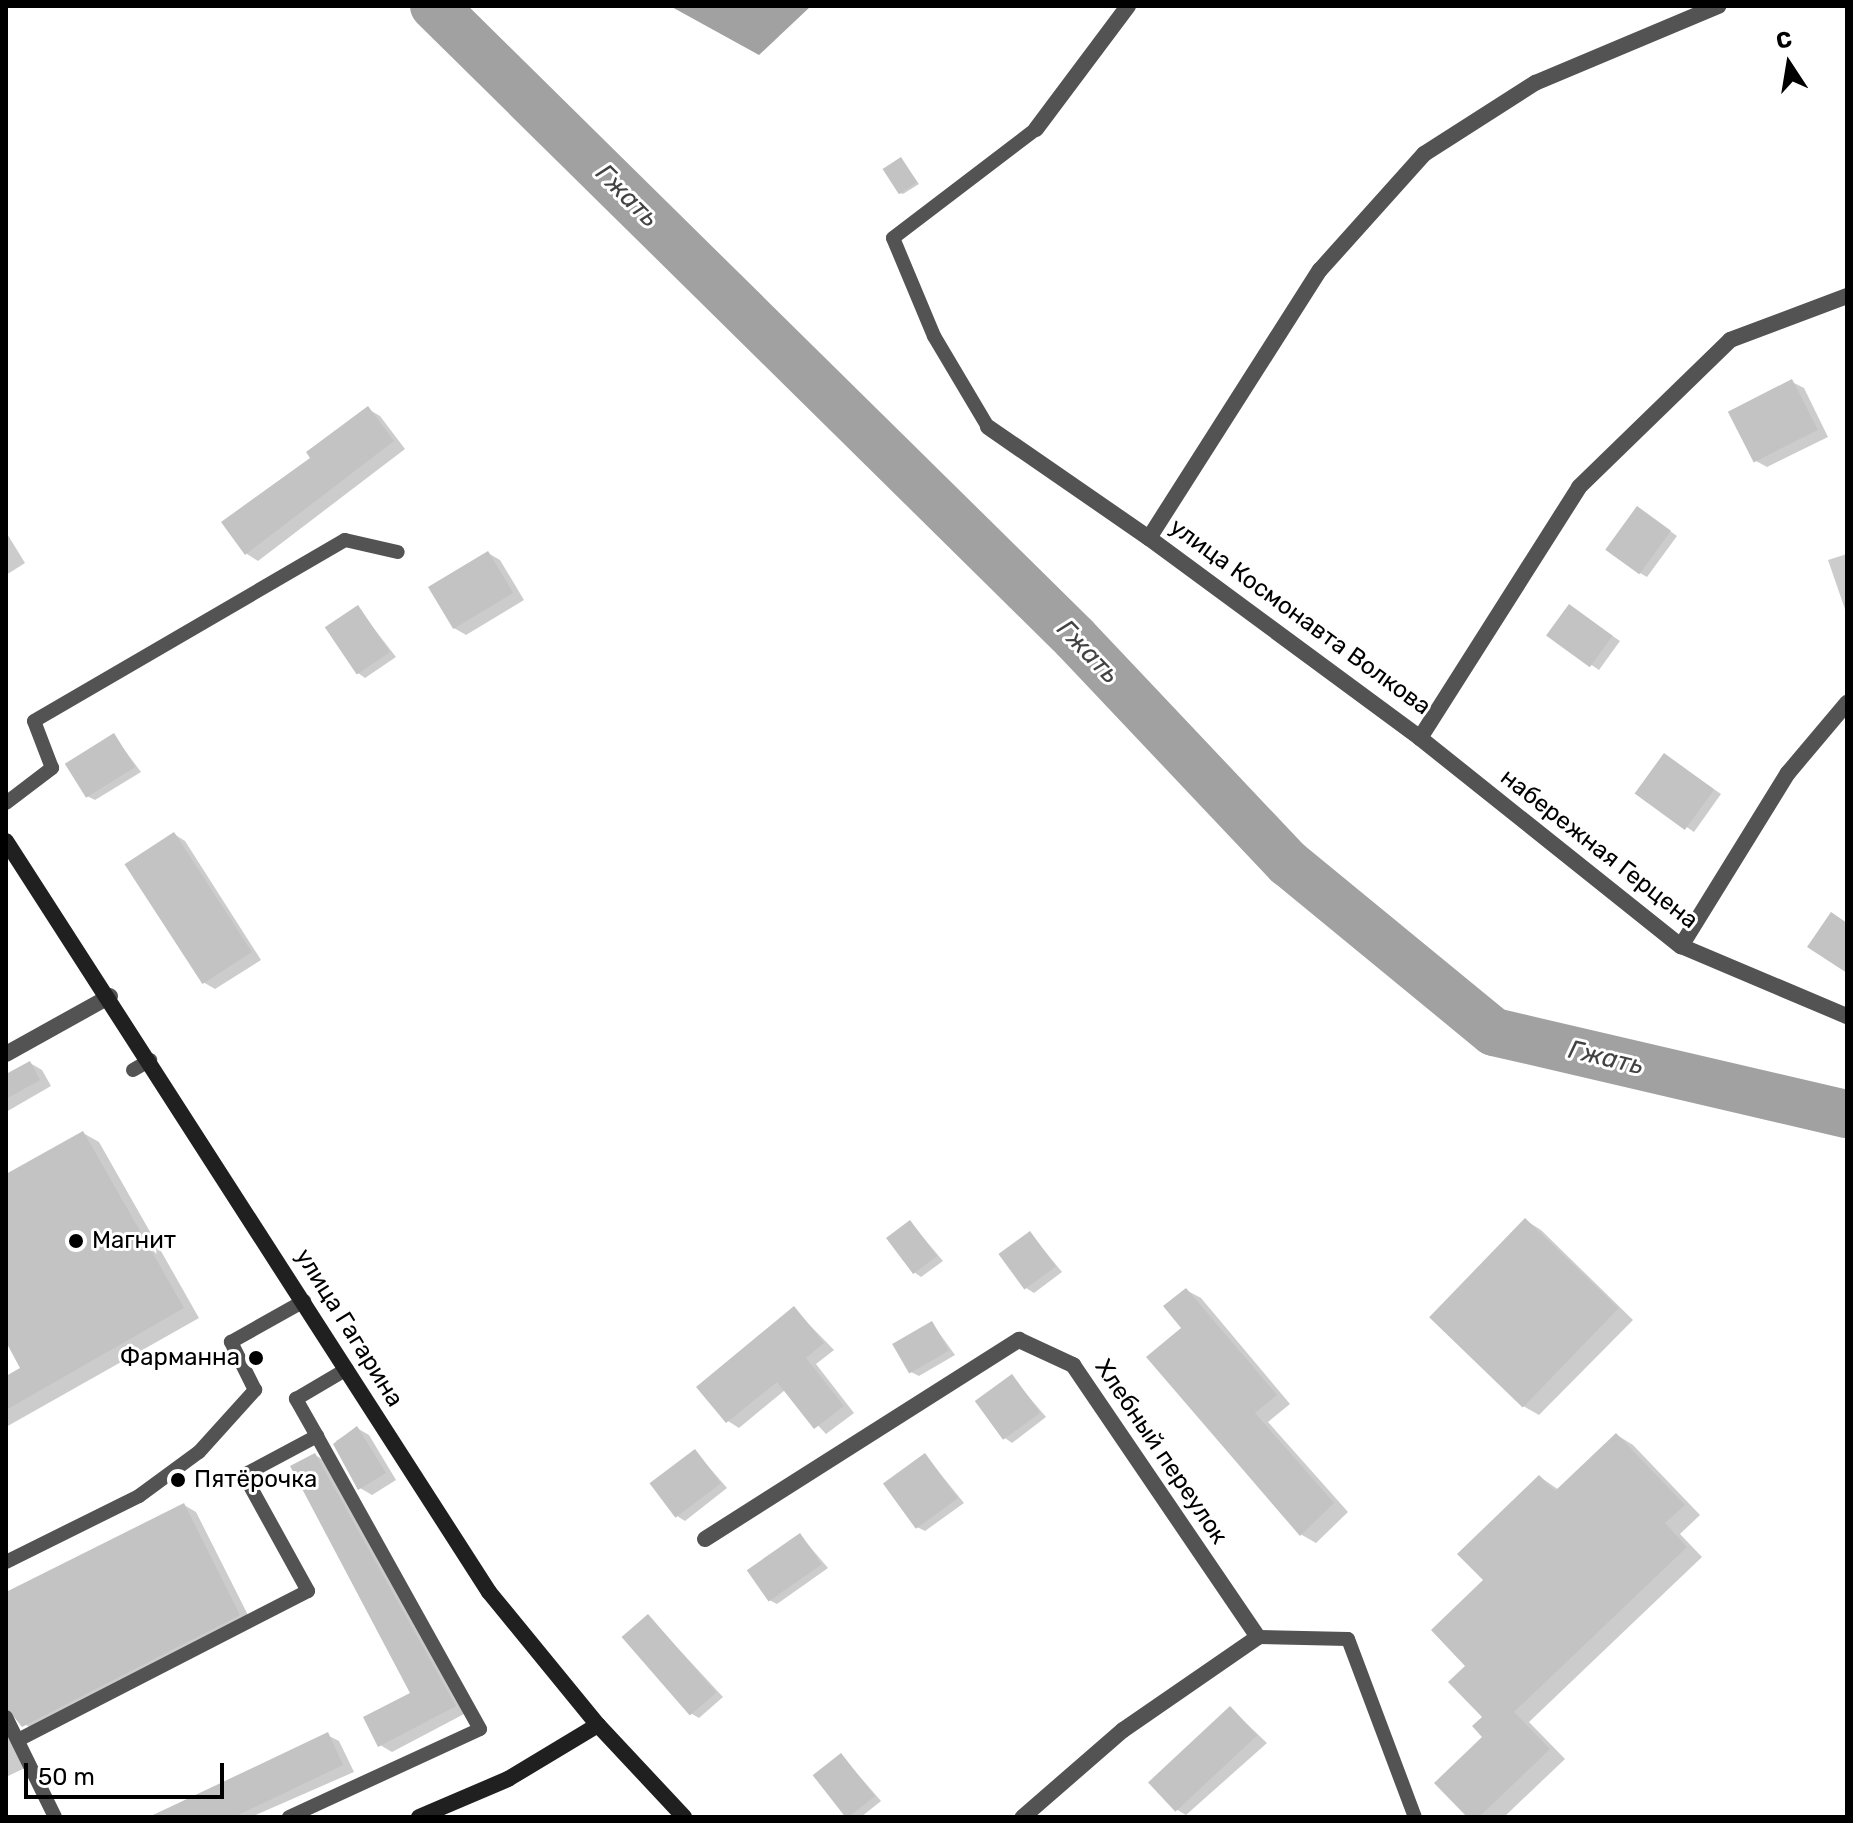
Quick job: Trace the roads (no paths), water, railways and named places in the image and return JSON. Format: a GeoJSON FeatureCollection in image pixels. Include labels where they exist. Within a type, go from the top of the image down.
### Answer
{"type":"FeatureCollection","features":[{"type":"Feature","properties":{"kind":"main road","name":"улица Гагарина"},"geometry":{"type":"LineString","coordinates":[[6,841],[110,996],[489,1592],[598,1725],[684,1817]]}},
{"type":"Feature","properties":{"kind":"main road"},"geometry":{"type":"LineString","coordinates":[[419,1817],[508,1779],[598,1725]]}},
{"type":"Feature","properties":{"kind":"street"},"geometry":{"type":"LineString","coordinates":[[1036,129],[1128,6]]}},
{"type":"Feature","properties":{"kind":"street"},"geometry":{"type":"LineString","coordinates":[[1149,538],[1320,270],[1424,154],[1535,83],[1718,6]]}},
{"type":"Feature","properties":{"kind":"street","name":"улица Космонавта Волкова"},"geometry":{"type":"LineString","coordinates":[[988,427],[1149,538],[1420,738],[1579,487],[1730,340],[1847,296]]}},
{"type":"Feature","properties":{"kind":"street"},"geometry":{"type":"LineString","coordinates":[[1681,946],[1788,773],[1847,703]]}},
{"type":"Feature","properties":{"kind":"street","name":"набережная Герцена"},"geometry":{"type":"LineString","coordinates":[[1420,738],[1681,946],[1847,1016]]}},
{"type":"Feature","properties":{"kind":"street"},"geometry":{"type":"LineString","coordinates":[[6,1054],[110,996]]}},
{"type":"Feature","properties":{"kind":"street","name":"Хлебный переулок"},"geometry":{"type":"LineString","coordinates":[[705,1539],[1019,1340],[1073,1365],[1258,1637]]}},
{"type":"Feature","properties":{"kind":"street"},"geometry":{"type":"LineString","coordinates":[[1023,1817],[1123,1730],[1258,1637]]}},
{"type":"Feature","properties":{"kind":"lane"},"geometry":{"type":"LineString","coordinates":[[988,427],[934,336],[893,238],[1036,129]]}},
{"type":"Feature","properties":{"kind":"lane"},"geometry":{"type":"LineString","coordinates":[[6,803],[52,768],[34,721],[345,540],[398,552]]}},
{"type":"Feature","properties":{"kind":"lane"},"geometry":{"type":"LineString","coordinates":[[133,1070],[150,1060]]}},
{"type":"Feature","properties":{"kind":"lane"},"geometry":{"type":"LineString","coordinates":[[6,1562],[139,1496],[199,1452],[255,1390],[231,1342],[304,1301]]}},
{"type":"Feature","properties":{"kind":"lane"},"geometry":{"type":"LineString","coordinates":[[289,1817],[480,1729],[296,1399],[347,1369]]}},
{"type":"Feature","properties":{"kind":"lane"},"geometry":{"type":"LineString","coordinates":[[18,1740],[308,1591],[244,1475],[317,1436]]}},
{"type":"Feature","properties":{"kind":"lane"},"geometry":{"type":"LineString","coordinates":[[1258,1637],[1348,1639],[1415,1817]]}},
{"type":"Feature","properties":{"kind":"lane"},"geometry":{"type":"LineString","coordinates":[[6,1717],[55,1817]]}},
{"type":"Feature","properties":{"kind":"waterway","name":"Гжать"},"geometry":{"type":"LineString","coordinates":[[434,6],[1075,638],[1288,863],[1494,1032],[1847,1114]]}},
{"type":"Feature","properties":{"kind":"place","name":"Магнит"},"geometry":{"type":"Point","coordinates":[76,1241]}},
{"type":"Feature","properties":{"kind":"place","name":"Фарманна"},"geometry":{"type":"Point","coordinates":[256,1358]}},
{"type":"Feature","properties":{"kind":"place","name":"Пятёрочка"},"geometry":{"type":"Point","coordinates":[178,1480]}}]}
